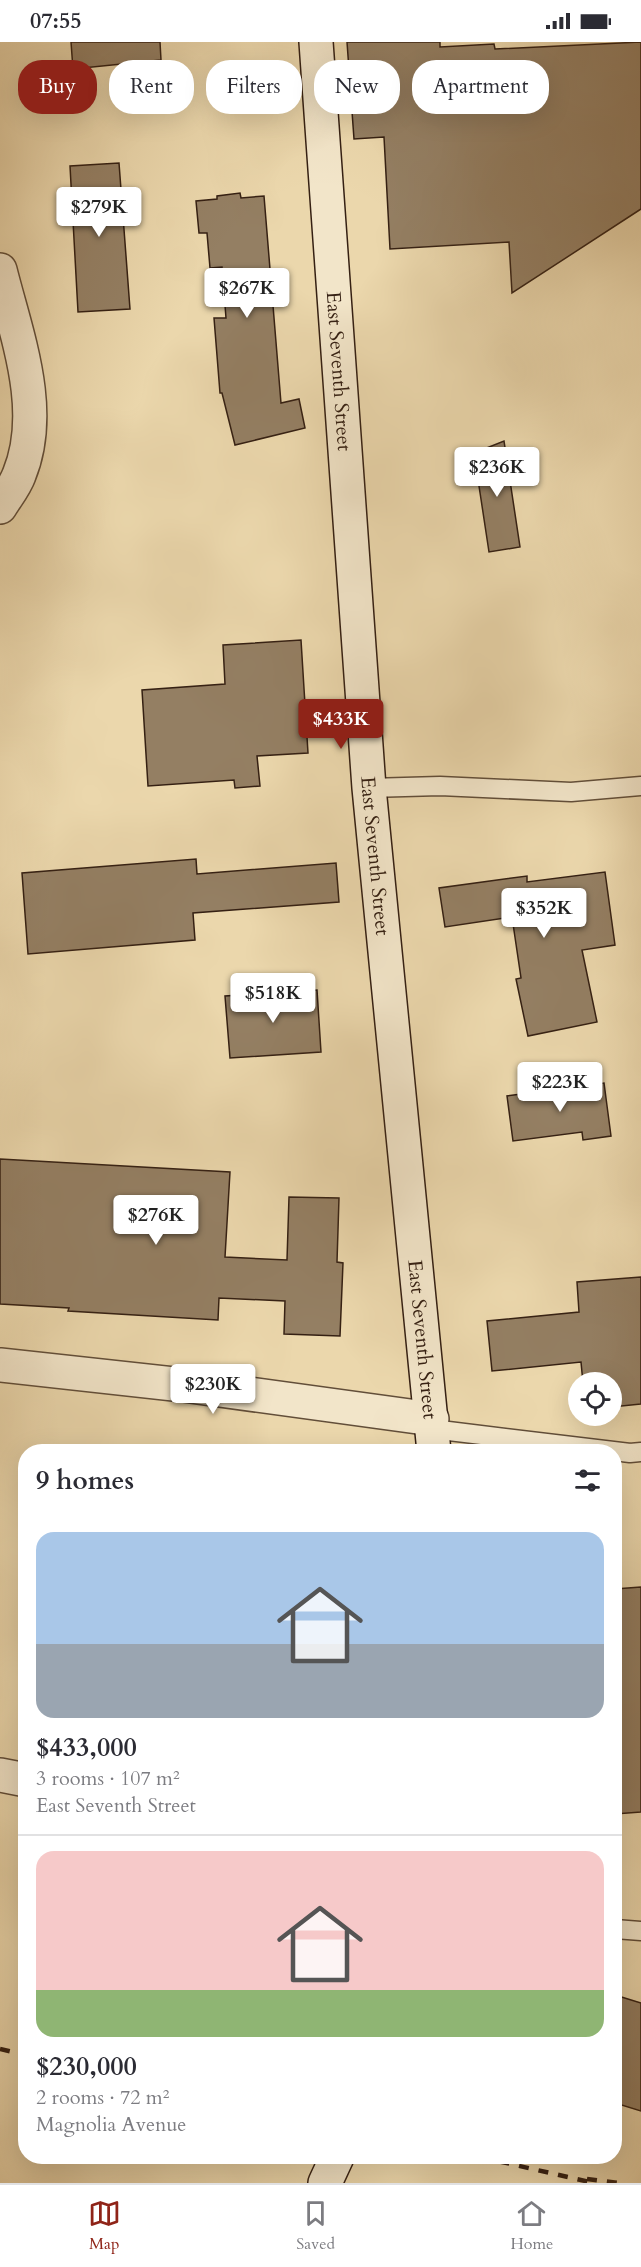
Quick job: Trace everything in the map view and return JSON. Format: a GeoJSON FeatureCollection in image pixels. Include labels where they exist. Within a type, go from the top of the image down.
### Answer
{"type":"FeatureCollection","features":[{"type":"Feature","properties":{"kind":"street","name":"East Seventh Street"},"geometry":{"type":"LineString","coordinates":[[316,42],[369,788],[433,1433]]}},
{"type":"Feature","properties":{"kind":"street"},"geometry":{"type":"LineString","coordinates":[[0,270],[28,379],[29,422],[26,449],[19,476],[0,507]]}},
{"type":"Feature","properties":{"kind":"street"},"geometry":{"type":"LineString","coordinates":[[0,1365],[183,1385],[433,1433]]}},
{"type":"Feature","properties":{"kind":"street"},"geometry":{"type":"LineString","coordinates":[[0,1774],[18,1778]]}},
{"type":"Feature","properties":{"kind":"street"},"geometry":{"type":"LineString","coordinates":[[325,2183],[334,2164]]}},
{"type":"Feature","properties":{"kind":"lane"},"geometry":{"type":"LineString","coordinates":[[369,788],[440,786],[571,792],[641,786]]}},
{"type":"Feature","properties":{"kind":"lane"},"geometry":{"type":"LineString","coordinates":[[433,1433],[541,1444]]}},
{"type":"Feature","properties":{"kind":"lane"},"geometry":{"type":"LineString","coordinates":[[622,1452],[641,1452]]}},
{"type":"Feature","properties":{"kind":"lane"},"geometry":{"type":"LineString","coordinates":[[622,1930],[641,1931]]}},
{"type":"Feature","properties":{"kind":"building"},"geometry":{"type":"Polygon","coordinates":[[[71,42],[160,42],[161,60],[109,60],[109,65],[97,67],[97,60],[72,60],[71,42]]]}},
{"type":"Feature","properties":{"kind":"building"},"geometry":{"type":"Polygon","coordinates":[[[347,42],[440,42],[440,47],[494,44],[495,49],[641,42],[641,209],[512,293],[509,242],[390,249],[384,137],[354,139],[352,114],[400,114],[400,60],[348,60],[347,42]]]}},
{"type":"Feature","properties":{"kind":"building"},"geometry":{"type":"Polygon","coordinates":[[[119,163],[130,309],[78,312],[70,166],[119,163]]]}},
{"type":"Feature","properties":{"kind":"building"},"geometry":{"type":"Polygon","coordinates":[[[240,193],[241,198],[264,196],[281,403],[299,399],[305,428],[235,445],[222,393],[220,393],[214,318],[226,318],[222,267],[210,268],[207,233],[199,233],[196,201],[240,193]]]}},
{"type":"Feature","properties":{"kind":"building"},"geometry":{"type":"Polygon","coordinates":[[[504,441],[520,547],[489,552],[474,453],[504,441]]]}},
{"type":"Feature","properties":{"kind":"building"},"geometry":{"type":"Polygon","coordinates":[[[301,640],[308,753],[257,756],[260,786],[235,788],[234,780],[148,786],[142,690],[225,684],[223,645],[301,640]]]}},
{"type":"Feature","properties":{"kind":"building"},"geometry":{"type":"Polygon","coordinates":[[[196,859],[197,874],[336,863],[339,902],[193,913],[195,940],[28,954],[22,873],[196,859]]]}},
{"type":"Feature","properties":{"kind":"building"},"geometry":{"type":"Polygon","coordinates":[[[605,872],[615,945],[582,950],[597,1022],[528,1036],[516,979],[521,978],[512,917],[445,927],[439,888],[527,876],[527,882],[605,872]]]}},
{"type":"Feature","properties":{"kind":"building"},"geometry":{"type":"Polygon","coordinates":[[[317,990],[321,1052],[230,1058],[225,996],[317,990]]]}},
{"type":"Feature","properties":{"kind":"building"},"geometry":{"type":"Polygon","coordinates":[[[604,1083],[611,1136],[583,1140],[582,1132],[513,1141],[507,1096],[604,1083]]]}},
{"type":"Feature","properties":{"kind":"building"},"geometry":{"type":"Polygon","coordinates":[[[0,1159],[230,1172],[225,1257],[287,1260],[289,1197],[339,1198],[337,1262],[343,1263],[340,1336],[284,1334],[285,1301],[219,1298],[218,1320],[68,1311],[69,1308],[0,1304],[0,1159]]]}},
{"type":"Feature","properties":{"kind":"building"},"geometry":{"type":"Polygon","coordinates":[[[641,1277],[641,1404],[622,1406],[622,1372],[582,1372],[581,1362],[492,1371],[487,1321],[579,1312],[577,1282],[641,1277]]]}},
{"type":"Feature","properties":{"kind":"building"},"geometry":{"type":"Polygon","coordinates":[[[641,1587],[641,1812],[622,1813],[622,1588],[641,1587]]]}},
{"type":"Feature","properties":{"kind":"building"},"geometry":{"type":"Polygon","coordinates":[[[622,1997],[641,2003],[641,2111],[622,2105],[622,1997]]]}},
{"type":"Feature","properties":{"kind":"railway"},"geometry":{"type":"LineString","coordinates":[[0,2049],[18,2053]]}},
{"type":"Feature","properties":{"kind":"railway"},"geometry":{"type":"LineString","coordinates":[[511,2164],[594,2183]]}},
{"type":"Feature","properties":{"kind":"railway"},"geometry":{"type":"LineString","coordinates":[[587,2179],[618,2183]]}}]}
